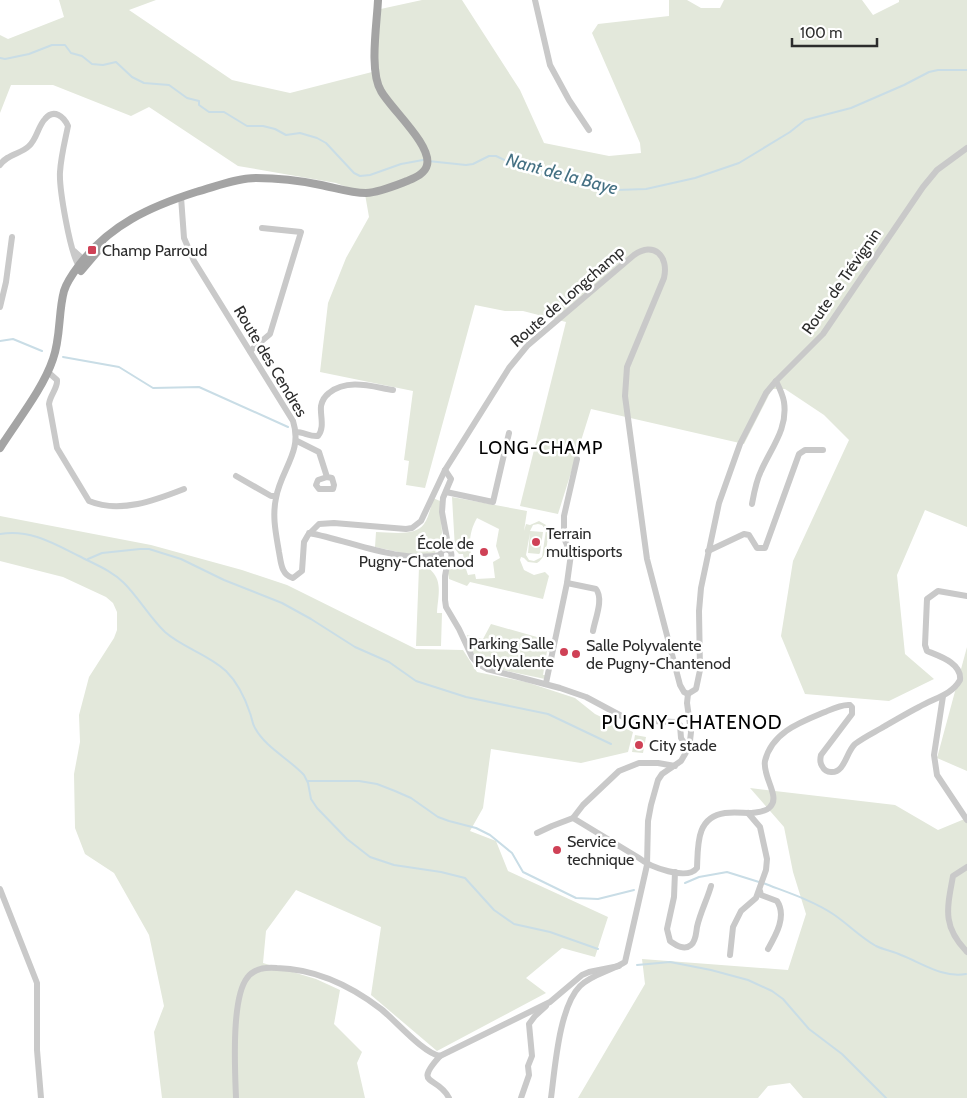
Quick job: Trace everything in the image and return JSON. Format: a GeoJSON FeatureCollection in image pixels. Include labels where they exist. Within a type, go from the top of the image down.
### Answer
{"type":"FeatureCollection","features":[{"type":"Feature","properties":{"kind":"main road"},"geometry":{"type":"LineString","coordinates":[[0,448],[48,372],[58,343],[62,304],[82,264],[102,239],[121,225],[138,214],[181,197],[216,186],[253,178],[309,183],[368,193],[380,191],[412,179],[426,168],[428,161],[426,154],[414,134],[385,97],[376,82],[378,0]]}},
{"type":"Feature","properties":{"kind":"street"},"geometry":{"type":"LineString","coordinates":[[535,0],[550,66],[589,130]]}},
{"type":"Feature","properties":{"kind":"street"},"geometry":{"type":"LineString","coordinates":[[0,164],[4,159],[29,147],[45,118],[53,114],[60,115],[66,120],[68,126],[60,174],[67,226],[74,251],[82,264]]}},
{"type":"Feature","properties":{"kind":"street","name":"Route de Trévignin"},"geometry":{"type":"LineString","coordinates":[[688,694],[696,689],[700,676],[699,611],[701,588],[719,502],[740,444],[766,393],[823,334],[923,186],[936,170],[967,148]]}},
{"type":"Feature","properties":{"kind":"street","name":"Route des Cendres"},"geometry":{"type":"LineString","coordinates":[[181,197],[184,238],[194,261],[293,421],[296,441],[276,496],[274,523],[282,567],[289,577],[296,577],[302,572],[304,542],[310,533]]}},
{"type":"Feature","properties":{"kind":"street"},"geometry":{"type":"LineString","coordinates":[[250,351],[270,334],[302,232],[262,228]]}},
{"type":"Feature","properties":{"kind":"street"},"geometry":{"type":"LineString","coordinates":[[0,307],[6,282],[12,237]]}},
{"type":"Feature","properties":{"kind":"street","name":"Route de Longchamp"},"geometry":{"type":"LineString","coordinates":[[310,533],[319,524],[406,529],[412,528],[421,521],[444,473],[509,368],[527,346],[639,251],[650,249],[658,252],[665,265],[664,278],[628,366],[625,396],[647,559],[680,685],[684,692],[688,694]]}},
{"type":"Feature","properties":{"kind":"street"},"geometry":{"type":"LineString","coordinates":[[48,372],[57,380],[49,404],[57,448],[89,501],[103,505],[144,504],[184,489]]}},
{"type":"Feature","properties":{"kind":"street"},"geometry":{"type":"LineString","coordinates":[[752,504],[755,486],[761,471],[783,427],[784,402],[776,381]]}},
{"type":"Feature","properties":{"kind":"street"},"geometry":{"type":"LineString","coordinates":[[296,432],[318,436],[321,432],[321,403],[327,394],[336,388],[348,384],[358,384],[394,390]]}},
{"type":"Feature","properties":{"kind":"street"},"geometry":{"type":"LineString","coordinates":[[448,489],[492,502],[509,433]]}},
{"type":"Feature","properties":{"kind":"street"},"geometry":{"type":"LineString","coordinates":[[296,441],[319,452],[327,477]]}},
{"type":"Feature","properties":{"kind":"street"},"geometry":{"type":"LineString","coordinates":[[708,551],[744,534],[749,534],[756,548],[765,548],[799,454],[805,450],[824,450]]}},
{"type":"Feature","properties":{"kind":"street"},"geometry":{"type":"LineString","coordinates":[[546,683],[567,583],[571,554],[564,538],[564,516],[577,459]]}},
{"type":"Feature","properties":{"kind":"street"},"geometry":{"type":"LineString","coordinates":[[444,473],[451,479],[443,498],[442,512],[445,531],[446,607],[475,662],[487,670],[546,683],[586,697],[629,720],[646,722],[672,721],[680,727],[681,738],[688,749]]}},
{"type":"Feature","properties":{"kind":"street"},"geometry":{"type":"LineString","coordinates":[[236,476],[271,496],[276,496]]}},
{"type":"Feature","properties":{"kind":"street"},"geometry":{"type":"LineString","coordinates":[[310,533],[350,544],[416,558],[445,555]]}},
{"type":"Feature","properties":{"kind":"street"},"geometry":{"type":"LineString","coordinates":[[567,583],[596,589],[598,592],[599,600],[593,631]]}},
{"type":"Feature","properties":{"kind":"street"},"geometry":{"type":"LineString","coordinates":[[573,818],[639,858],[647,865],[686,874],[696,870],[698,838],[704,827],[713,817],[727,813],[759,812],[769,809],[772,805],[774,798],[766,777],[765,761],[775,741],[791,727],[843,705],[850,705],[852,707],[852,714],[821,755],[820,760],[827,772],[839,771],[852,747],[857,743],[919,707],[943,696],[958,683],[961,676],[954,665],[927,650],[925,645],[927,599],[938,591],[967,596]]}},
{"type":"Feature","properties":{"kind":"street"},"geometry":{"type":"LineString","coordinates":[[551,1098],[563,1024],[570,1001],[580,986],[593,977],[625,962],[647,865],[648,821],[658,780],[662,774],[681,761],[688,749],[691,732],[687,703],[688,694]]}},
{"type":"Feature","properties":{"kind":"street"},"geometry":{"type":"LineString","coordinates":[[943,696],[934,755],[937,775],[967,820]]}},
{"type":"Feature","properties":{"kind":"street"},"geometry":{"type":"LineString","coordinates":[[538,833],[573,818],[583,805],[619,771],[639,763],[658,763],[675,766]]}},
{"type":"Feature","properties":{"kind":"street"},"geometry":{"type":"LineString","coordinates":[[730,955],[731,935],[737,918],[741,911],[756,898],[764,878],[767,859],[760,827],[748,813]]}},
{"type":"Feature","properties":{"kind":"street"},"geometry":{"type":"LineString","coordinates":[[967,867],[953,876],[947,914],[952,932],[967,952]]}},
{"type":"Feature","properties":{"kind":"street"},"geometry":{"type":"LineString","coordinates":[[675,872],[674,897],[667,930],[670,941],[677,946],[686,948],[695,941],[697,926],[711,886]]}},
{"type":"Feature","properties":{"kind":"street"},"geometry":{"type":"LineString","coordinates":[[0,889],[37,983],[37,1050],[41,1098]]}},
{"type":"Feature","properties":{"kind":"street"},"geometry":{"type":"LineString","coordinates":[[760,889],[761,895],[777,901],[782,912],[775,937],[768,949]]}},
{"type":"Feature","properties":{"kind":"street"},"geometry":{"type":"LineString","coordinates":[[522,1098],[529,1075],[528,1066],[532,1056],[529,1024],[550,1002],[582,975],[619,966]]}},
{"type":"Feature","properties":{"kind":"street"},"geometry":{"type":"LineString","coordinates":[[236,1098],[239,1000],[247,977],[259,969],[292,968],[310,972],[335,982],[367,999],[417,1042],[440,1056]]}},
{"type":"Feature","properties":{"kind":"street"},"geometry":{"type":"LineString","coordinates":[[449,1098],[446,1092],[431,1081],[427,1075],[428,1070],[440,1056],[550,1002]]}},
{"type":"Feature","properties":{"kind":"shaded area"},"geometry":{"type":"Polygon","coordinates":[[[59,0],[156,0],[129,10],[232,80],[290,93],[372,72],[376,10],[422,0],[462,0],[520,90],[544,143],[609,156],[641,153],[640,143],[592,33],[598,24],[669,16],[669,0],[687,0],[701,8],[720,8],[724,0],[862,0],[873,15],[899,2],[899,0],[967,0],[967,527],[925,510],[897,575],[905,654],[934,679],[889,701],[805,694],[781,636],[793,561],[849,440],[824,415],[785,389],[772,389],[744,444],[591,409],[558,514],[520,506],[566,322],[523,311],[505,311],[475,305],[425,488],[406,485],[409,461],[404,460],[413,391],[320,372],[328,303],[346,258],[369,217],[365,194],[336,183],[238,166],[149,107],[131,116],[53,85],[11,85],[0,113],[0,35],[8,39],[64,17],[59,0]]]}},
{"type":"Feature","properties":{"kind":"shaded area"},"geometry":{"type":"Polygon","coordinates":[[[452,497],[527,511],[524,531],[526,524],[530,525],[539,521],[546,525],[547,529],[547,546],[543,556],[540,560],[537,563],[528,562],[521,557],[520,560],[524,570],[534,575],[545,572],[549,576],[543,599],[470,582],[467,586],[449,579],[447,568],[451,564],[456,564],[466,569],[468,575],[475,574],[476,579],[495,578],[493,562],[500,558],[496,546],[499,529],[477,518],[470,540],[473,562],[464,560],[463,554],[459,554],[455,549],[452,497]],[[533,525],[530,531],[543,532],[539,554],[528,553],[530,533],[526,555],[529,560],[534,561],[542,557],[546,530],[542,525],[533,525]]]}},
{"type":"Feature","properties":{"kind":"shaded area"},"geometry":{"type":"Polygon","coordinates":[[[433,498],[440,501],[442,533],[435,553],[417,556],[375,547],[376,532],[402,533],[415,531],[420,528],[427,518],[433,498]]]}},
{"type":"Feature","properties":{"kind":"shaded area"},"geometry":{"type":"Polygon","coordinates":[[[0,516],[151,545],[242,570],[287,585],[416,649],[463,650],[477,672],[526,682],[575,698],[595,714],[633,732],[628,752],[581,763],[491,749],[483,808],[470,831],[496,841],[508,871],[608,917],[595,957],[562,948],[526,978],[546,993],[437,1051],[371,995],[381,927],[296,890],[266,931],[263,963],[316,979],[340,990],[334,1024],[362,1052],[357,1063],[365,1098],[162,1098],[154,1032],[164,1006],[149,935],[114,873],[85,854],[75,828],[74,774],[80,742],[79,715],[89,677],[114,638],[117,630],[117,612],[113,603],[106,597],[63,577],[0,561],[0,516]]]}},
{"type":"Feature","properties":{"kind":"shaded area"},"geometry":{"type":"Polygon","coordinates":[[[419,567],[427,567],[438,582],[437,613],[442,613],[441,646],[416,646],[419,567]]]}},
{"type":"Feature","properties":{"kind":"shaded area"},"geometry":{"type":"Polygon","coordinates":[[[491,624],[551,641],[550,652],[547,651],[543,675],[546,675],[545,679],[488,667],[473,654],[467,635],[483,639],[491,624]]]}},
{"type":"Feature","properties":{"kind":"shaded area"},"geometry":{"type":"Polygon","coordinates":[[[967,647],[967,771],[937,758],[967,647]]]}},
{"type":"Feature","properties":{"kind":"shaded area","name":"City stade"},"geometry":{"type":"Polygon","coordinates":[[[635,735],[646,737],[643,753],[632,752],[635,735]]]}},
{"type":"Feature","properties":{"kind":"shaded area"},"geometry":{"type":"Polygon","coordinates":[[[750,788],[895,805],[938,830],[967,818],[967,1098],[803,1098],[790,1083],[768,1086],[758,1098],[578,1098],[645,984],[642,959],[788,970],[806,914],[793,872],[784,827],[750,788]]]}},
{"type":"Feature","properties":{"kind":"waterway","name":"Nant de la Baye"},"geometry":{"type":"LineString","coordinates":[[0,58],[5,59],[29,54],[52,45],[65,45],[71,53],[82,56],[92,64],[103,65],[116,62],[132,77],[144,83],[169,85],[187,98],[199,101],[199,105],[209,112],[224,112],[247,126],[263,126],[275,129],[286,135],[300,133],[317,138],[326,143],[354,173],[360,176],[370,175],[401,164],[423,160]]}},
{"type":"Feature","properties":{"kind":"waterway","name":"Nant de la Baye"},"geometry":{"type":"LineString","coordinates":[[428,161],[466,165],[473,164],[489,156],[496,156],[511,163],[548,174],[616,190],[646,189],[695,178],[739,163],[790,132],[805,120],[851,108],[929,72],[938,70],[967,70]]}},
{"type":"Feature","properties":{"kind":"waterway"},"geometry":{"type":"LineString","coordinates":[[0,341],[13,339],[42,351]]}},
{"type":"Feature","properties":{"kind":"waterway"},"geometry":{"type":"LineString","coordinates":[[63,357],[119,367],[153,388],[199,387],[288,427]]}},
{"type":"Feature","properties":{"kind":"waterway"},"geometry":{"type":"LineString","coordinates":[[0,534],[11,533],[41,538],[108,571],[119,578],[154,621],[172,638],[211,660],[226,671],[240,690],[254,726],[260,735],[304,775],[308,783],[311,799],[317,808],[347,839],[370,857],[394,865],[441,872],[465,878],[494,910],[514,924],[550,932],[598,949]]}},
{"type":"Feature","properties":{"kind":"waterway"},"geometry":{"type":"LineString","coordinates":[[88,559],[102,553],[140,549],[149,549],[181,559],[224,580],[282,603],[355,647],[389,662],[416,681],[466,697],[548,714],[611,744]]}},
{"type":"Feature","properties":{"kind":"waterway"},"geometry":{"type":"LineString","coordinates":[[308,781],[359,781],[377,784],[395,791],[411,798],[438,817],[476,828],[490,835],[512,853],[523,872],[576,898],[598,899],[634,890]]}},
{"type":"Feature","properties":{"kind":"waterway"},"geometry":{"type":"LineString","coordinates":[[685,883],[699,877],[727,872],[759,882]]}},
{"type":"Feature","properties":{"kind":"waterway"},"geometry":{"type":"LineString","coordinates":[[763,883],[825,909],[876,946],[940,972],[957,975],[966,974]]}},
{"type":"Feature","properties":{"kind":"waterway"},"geometry":{"type":"LineString","coordinates":[[637,965],[670,962],[748,980],[772,991],[783,999],[809,1029],[842,1054],[886,1098]]}},
{"type":"Feature","properties":{"kind":"place","name":"Champ Parroud"},"geometry":{"type":"Point","coordinates":[92,250]}},
{"type":"Feature","properties":{"kind":"place","name":"Terrain multisports"},"geometry":{"type":"Point","coordinates":[536,542]}},
{"type":"Feature","properties":{"kind":"place","name":"École de Pugny-Chatenod"},"geometry":{"type":"Point","coordinates":[484,552]}},
{"type":"Feature","properties":{"kind":"place","name":"Parking Salle Polyvalente"},"geometry":{"type":"Point","coordinates":[564,652]}},
{"type":"Feature","properties":{"kind":"place","name":"Salle Polyvalente de Pugny-Chantenod"},"geometry":{"type":"Point","coordinates":[576,654]}},
{"type":"Feature","properties":{"kind":"place","name":"City stade"},"geometry":{"type":"Point","coordinates":[639,745]}},
{"type":"Feature","properties":{"kind":"place","name":"Service technique"},"geometry":{"type":"Point","coordinates":[557,850]}},
{"type":"Feature","properties":{"kind":"district","name":"LONG-CHAMP"},"geometry":{"type":"Point","coordinates":[541,448]}},
{"type":"Feature","properties":{"kind":"district","name":"PUGNY-CHATENOD"},"geometry":{"type":"Point","coordinates":[692,722]}}]}
